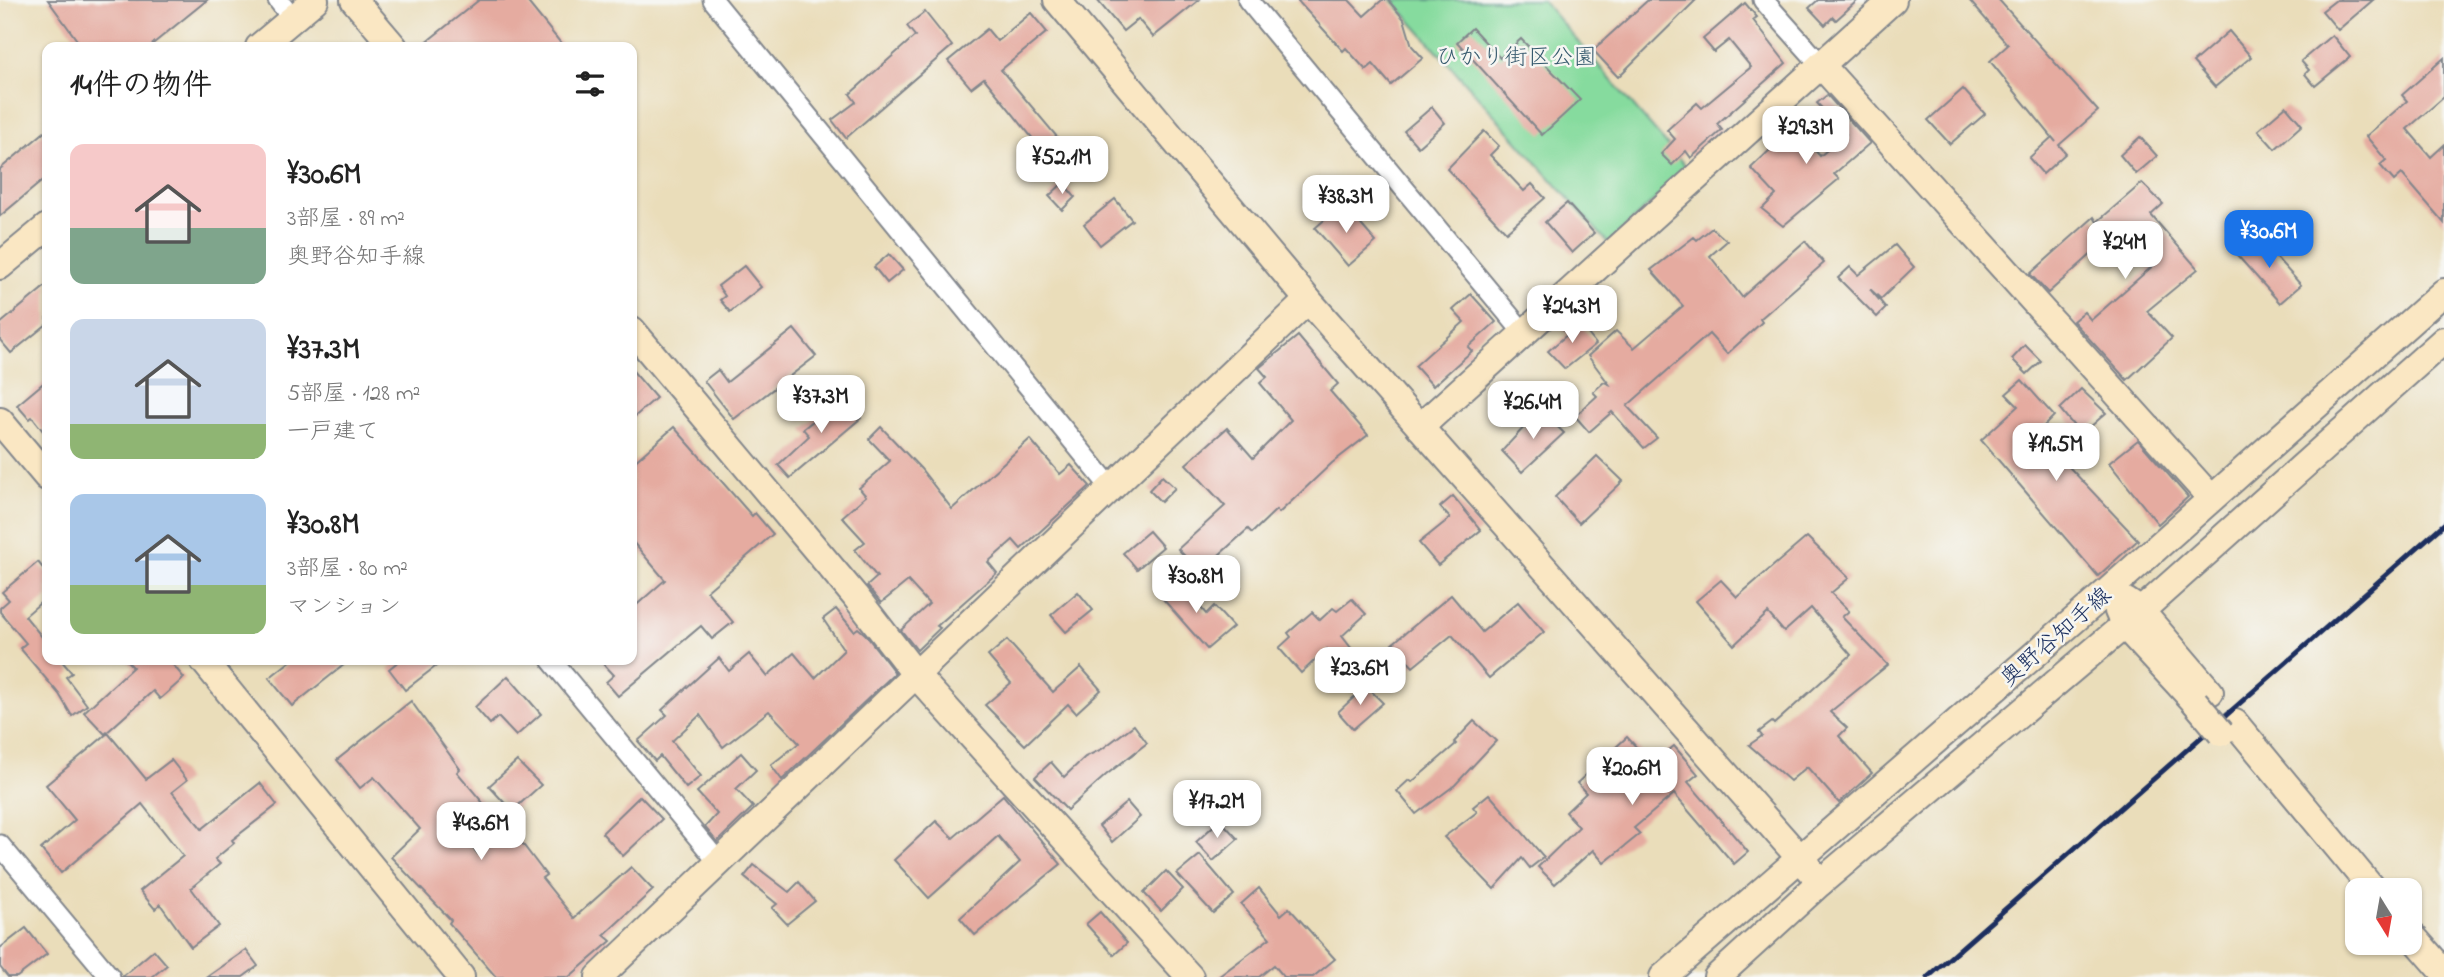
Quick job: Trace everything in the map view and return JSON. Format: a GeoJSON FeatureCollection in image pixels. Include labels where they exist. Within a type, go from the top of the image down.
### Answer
{"type":"FeatureCollection","features":[{"type":"Feature","properties":{"kind":"street"},"geometry":{"type":"LineString","coordinates":[[262,42],[285,9],[315,0]]}},
{"type":"Feature","properties":{"kind":"street"},"geometry":{"type":"LineString","coordinates":[[354,0],[390,42]]}},
{"type":"Feature","properties":{"kind":"street"},"geometry":{"type":"LineString","coordinates":[[713,0],[1112,489]]}},
{"type":"Feature","properties":{"kind":"street"},"geometry":{"type":"LineString","coordinates":[[1057,0],[1308,300],[1821,883]]}},
{"type":"Feature","properties":{"kind":"street"},"geometry":{"type":"LineString","coordinates":[[1248,0],[1523,332]]}},
{"type":"Feature","properties":{"kind":"street"},"geometry":{"type":"LineString","coordinates":[[1763,0],[2211,498]]}},
{"type":"Feature","properties":{"kind":"street"},"geometry":{"type":"LineString","coordinates":[[1420,427],[1893,0]]}},
{"type":"Feature","properties":{"kind":"street"},"geometry":{"type":"LineString","coordinates":[[0,266],[42,231]]}},
{"type":"Feature","properties":{"kind":"street","name":"奥野谷知手線"},"geometry":{"type":"LineString","coordinates":[[1663,977],[1799,856],[2109,590],[2444,292]]}},
{"type":"Feature","properties":{"kind":"street"},"geometry":{"type":"LineString","coordinates":[[598,977],[720,864],[1308,300]]}},
{"type":"Feature","properties":{"kind":"street"},"geometry":{"type":"LineString","coordinates":[[637,336],[855,596],[916,675],[1190,977]]}},
{"type":"Feature","properties":{"kind":"street","name":"奥野谷知手線"},"geometry":{"type":"LineString","coordinates":[[1717,977],[1821,883],[2133,618],[2444,340]]}},
{"type":"Feature","properties":{"kind":"street"},"geometry":{"type":"LineString","coordinates":[[0,421],[42,471]]}},
{"type":"Feature","properties":{"kind":"street"},"geometry":{"type":"LineString","coordinates":[[2109,590],[2203,697],[2346,878]]}},
{"type":"Feature","properties":{"kind":"street"},"geometry":{"type":"LineString","coordinates":[[207,665],[461,977]]}},
{"type":"Feature","properties":{"kind":"street"},"geometry":{"type":"LineString","coordinates":[[555,665],[720,864]]}},
{"type":"Feature","properties":{"kind":"street"},"geometry":{"type":"LineString","coordinates":[[2228,728],[2362,878]]}},
{"type":"Feature","properties":{"kind":"street"},"geometry":{"type":"LineString","coordinates":[[0,845],[110,977]]}},
{"type":"Feature","properties":{"kind":"street"},"geometry":{"type":"LineString","coordinates":[[2422,947],[2444,972]]}},
{"type":"Feature","properties":{"kind":"street"},"geometry":{"type":"LineString","coordinates":[[2412,956],[2430,977]]}},
{"type":"Feature","properties":{"kind":"green space","name":"ひかり街区公園"},"geometry":{"type":"Polygon","coordinates":[[[1392,0],[1542,0],[1688,169],[1608,243],[1392,0]]]}},
{"type":"Feature","properties":{"kind":"building"},"geometry":{"type":"Polygon","coordinates":[[[48,0],[207,0],[155,42],[78,42],[48,0]]]}},
{"type":"Feature","properties":{"kind":"building"},"geometry":{"type":"Polygon","coordinates":[[[479,0],[526,0],[560,42],[426,42],[479,0]]]}},
{"type":"Feature","properties":{"kind":"building"},"geometry":{"type":"Polygon","coordinates":[[[1097,0],[1199,0],[1153,37],[1138,19],[1123,31],[1097,0]]]}},
{"type":"Feature","properties":{"kind":"building"},"geometry":{"type":"Polygon","coordinates":[[[1297,0],[1349,0],[1364,16],[1382,0],[1388,0],[1404,19],[1412,46],[1423,58],[1391,85],[1373,64],[1366,70],[1346,48],[1343,51],[1297,0]]]}},
{"type":"Feature","properties":{"kind":"building"},"geometry":{"type":"Polygon","coordinates":[[[1648,0],[1696,0],[1618,77],[1593,50],[1648,0]]]}},
{"type":"Feature","properties":{"kind":"building"},"geometry":{"type":"Polygon","coordinates":[[[1818,0],[1858,0],[1836,20],[1833,17],[1825,25],[1809,8],[1818,0]]]}},
{"type":"Feature","properties":{"kind":"building"},"geometry":{"type":"Polygon","coordinates":[[[1969,0],[1999,0],[2098,111],[2059,145],[2066,153],[2043,174],[2029,158],[2052,137],[1990,61],[2008,45],[1969,0]]]}},
{"type":"Feature","properties":{"kind":"building"},"geometry":{"type":"Polygon","coordinates":[[[2336,0],[2373,0],[2338,30],[2322,11],[2336,0]]]}},
{"type":"Feature","properties":{"kind":"building"},"geometry":{"type":"Polygon","coordinates":[[[1745,3],[1757,17],[1753,20],[1786,63],[1717,124],[1722,130],[1691,158],[1686,151],[1672,165],[1661,154],[1675,139],[1667,130],[1697,103],[1702,108],[1751,67],[1729,40],[1714,52],[1703,39],[1745,3]]]}},
{"type":"Feature","properties":{"kind":"building"},"geometry":{"type":"Polygon","coordinates":[[[925,12],[952,46],[846,138],[832,120],[856,102],[850,94],[915,36],[907,26],[925,12]]]}},
{"type":"Feature","properties":{"kind":"building"},"geometry":{"type":"Polygon","coordinates":[[[1031,13],[1047,32],[1001,70],[1058,138],[1042,150],[984,78],[971,88],[948,61],[987,29],[997,41],[1031,13]]]}},
{"type":"Feature","properties":{"kind":"building"},"geometry":{"type":"Polygon","coordinates":[[[1472,28],[1500,58],[1521,39],[1580,100],[1542,135],[1457,42],[1472,28]]]}},
{"type":"Feature","properties":{"kind":"building"},"geometry":{"type":"Polygon","coordinates":[[[2229,31],[2251,57],[2215,87],[2193,62],[2229,31]]]}},
{"type":"Feature","properties":{"kind":"building"},"geometry":{"type":"Polygon","coordinates":[[[2332,35],[2350,57],[2315,86],[2305,74],[2309,70],[2301,61],[2332,35]]]}},
{"type":"Feature","properties":{"kind":"building"},"geometry":{"type":"Polygon","coordinates":[[[2444,58],[2444,97],[2407,129],[2431,157],[2444,145],[2444,223],[2402,174],[2394,181],[2380,165],[2386,160],[2366,136],[2407,101],[2402,95],[2444,58]]]}},
{"type":"Feature","properties":{"kind":"building"},"geometry":{"type":"Polygon","coordinates":[[[1963,89],[1985,114],[1950,144],[1928,120],[1963,89]]]}},
{"type":"Feature","properties":{"kind":"building"},"geometry":{"type":"Polygon","coordinates":[[[1827,95],[1870,143],[1834,174],[1839,179],[1783,226],[1762,209],[1776,195],[1751,168],[1794,127],[1820,156],[1846,134],[1817,103],[1827,95]]]}},
{"type":"Feature","properties":{"kind":"building"},"geometry":{"type":"Polygon","coordinates":[[[2286,106],[2302,125],[2275,149],[2258,130],[2286,106]]]}},
{"type":"Feature","properties":{"kind":"building"},"geometry":{"type":"Polygon","coordinates":[[[1432,107],[1445,123],[1418,147],[1404,131],[1432,107]]]}},
{"type":"Feature","properties":{"kind":"building"},"geometry":{"type":"Polygon","coordinates":[[[1484,131],[1499,146],[1490,155],[1524,191],[1532,184],[1545,198],[1506,232],[1447,169],[1484,131]]]}},
{"type":"Feature","properties":{"kind":"building"},"geometry":{"type":"Polygon","coordinates":[[[42,134],[42,181],[0,216],[0,169],[42,134]]]}},
{"type":"Feature","properties":{"kind":"building"},"geometry":{"type":"Polygon","coordinates":[[[2140,137],[2157,156],[2136,174],[2120,155],[2140,137]]]}},
{"type":"Feature","properties":{"kind":"building"},"geometry":{"type":"Polygon","coordinates":[[[1063,183],[1075,197],[1062,210],[1049,196],[1063,183]]]}},
{"type":"Feature","properties":{"kind":"building"},"geometry":{"type":"Polygon","coordinates":[[[2142,183],[2163,204],[2151,215],[2198,269],[2147,311],[2172,338],[2127,380],[2073,321],[2084,312],[2091,320],[2155,264],[2122,227],[2048,293],[2030,274],[2094,217],[2097,222],[2142,183]]]}},
{"type":"Feature","properties":{"kind":"building"},"geometry":{"type":"Polygon","coordinates":[[[1115,199],[1132,220],[1100,245],[1084,224],[1115,199]]]}},
{"type":"Feature","properties":{"kind":"building"},"geometry":{"type":"Polygon","coordinates":[[[1567,203],[1594,233],[1572,253],[1545,222],[1567,203]]]}},
{"type":"Feature","properties":{"kind":"building"},"geometry":{"type":"Polygon","coordinates":[[[1343,204],[1376,242],[1348,266],[1315,228],[1343,204]]]}},
{"type":"Feature","properties":{"kind":"building"},"geometry":{"type":"Polygon","coordinates":[[[1712,228],[1727,241],[1710,256],[1742,297],[1805,241],[1824,263],[1760,319],[1762,322],[1727,354],[1709,334],[1627,406],[1657,438],[1644,448],[1612,412],[1589,432],[1575,416],[1597,396],[1593,392],[1604,382],[1609,384],[1588,356],[1616,331],[1634,348],[1683,306],[1651,270],[1694,237],[1697,240],[1712,228]]]}},
{"type":"Feature","properties":{"kind":"building"},"geometry":{"type":"Polygon","coordinates":[[[2258,237],[2301,285],[2280,303],[2237,255],[2258,237]]]}},
{"type":"Feature","properties":{"kind":"building"},"geometry":{"type":"Polygon","coordinates":[[[1895,245],[1914,267],[1881,299],[1870,289],[1886,308],[1877,317],[1838,278],[1850,267],[1858,275],[1895,245]]]}},
{"type":"Feature","properties":{"kind":"building"},"geometry":{"type":"Polygon","coordinates":[[[889,254],[903,270],[887,283],[874,267],[889,254]]]}},
{"type":"Feature","properties":{"kind":"building"},"geometry":{"type":"Polygon","coordinates":[[[744,266],[761,287],[730,312],[720,300],[725,296],[718,286],[744,266]]]}},
{"type":"Feature","properties":{"kind":"building"},"geometry":{"type":"Polygon","coordinates":[[[42,289],[42,328],[11,353],[0,340],[0,324],[42,289]]]}},
{"type":"Feature","properties":{"kind":"building"},"geometry":{"type":"Polygon","coordinates":[[[1471,294],[1496,322],[1468,347],[1472,351],[1433,386],[1415,366],[1464,322],[1453,310],[1471,294]]]}},
{"type":"Feature","properties":{"kind":"building"},"geometry":{"type":"Polygon","coordinates":[[[1576,319],[1596,344],[1565,369],[1548,351],[1568,334],[1564,330],[1576,319]]]}},
{"type":"Feature","properties":{"kind":"building"},"geometry":{"type":"Polygon","coordinates":[[[794,329],[816,356],[734,419],[704,381],[718,370],[727,382],[794,329]]]}},
{"type":"Feature","properties":{"kind":"building"},"geometry":{"type":"Polygon","coordinates":[[[1298,336],[1338,384],[1330,391],[1368,435],[1332,463],[1279,513],[1276,510],[1252,533],[1248,529],[1200,572],[1178,549],[1225,506],[1186,464],[1227,428],[1253,458],[1291,420],[1260,383],[1267,377],[1259,368],[1298,336]]]}},
{"type":"Feature","properties":{"kind":"building"},"geometry":{"type":"Polygon","coordinates":[[[2025,345],[2041,361],[2027,374],[2012,359],[2025,345]]]}},
{"type":"Feature","properties":{"kind":"building"},"geometry":{"type":"Polygon","coordinates":[[[637,376],[656,398],[637,415],[637,376]]]}},
{"type":"Feature","properties":{"kind":"building"},"geometry":{"type":"Polygon","coordinates":[[[2022,380],[2054,416],[2037,433],[2138,540],[2098,576],[1981,440],[2018,406],[2006,394],[2022,380]]]}},
{"type":"Feature","properties":{"kind":"building"},"geometry":{"type":"Polygon","coordinates":[[[42,384],[42,430],[32,417],[29,419],[17,405],[42,384]]]}},
{"type":"Feature","properties":{"kind":"building"},"geometry":{"type":"Polygon","coordinates":[[[2081,389],[2106,413],[2081,435],[2060,409],[2081,389]]]}},
{"type":"Feature","properties":{"kind":"building"},"geometry":{"type":"Polygon","coordinates":[[[844,396],[861,418],[790,478],[778,465],[809,436],[803,429],[844,396]]]}},
{"type":"Feature","properties":{"kind":"building"},"geometry":{"type":"Polygon","coordinates":[[[1540,410],[1564,433],[1522,472],[1502,451],[1540,410]]]}},
{"type":"Feature","properties":{"kind":"building"},"geometry":{"type":"Polygon","coordinates":[[[674,427],[752,516],[755,513],[773,534],[707,591],[733,622],[712,639],[701,626],[618,696],[606,682],[614,675],[605,665],[637,665],[637,605],[665,580],[637,547],[637,460],[674,427]]]}},
{"type":"Feature","properties":{"kind":"building"},"geometry":{"type":"Polygon","coordinates":[[[881,427],[921,469],[952,509],[1030,439],[1060,474],[1071,465],[1090,486],[1021,549],[1013,540],[988,562],[997,573],[937,626],[940,628],[917,650],[901,630],[929,604],[908,581],[881,603],[867,586],[877,577],[855,550],[865,542],[842,517],[866,496],[859,488],[890,461],[869,439],[881,427]]]}},
{"type":"Feature","properties":{"kind":"building"},"geometry":{"type":"Polygon","coordinates":[[[2138,440],[2188,497],[2158,524],[2109,463],[2138,440]]]}},
{"type":"Feature","properties":{"kind":"building"},"geometry":{"type":"Polygon","coordinates":[[[1597,456],[1623,481],[1579,523],[1555,497],[1597,456]]]}},
{"type":"Feature","properties":{"kind":"building"},"geometry":{"type":"Polygon","coordinates":[[[1162,476],[1175,488],[1161,502],[1149,490],[1162,476]]]}},
{"type":"Feature","properties":{"kind":"building"},"geometry":{"type":"Polygon","coordinates":[[[1453,496],[1481,530],[1438,565],[1419,543],[1450,518],[1440,507],[1453,496]]]}},
{"type":"Feature","properties":{"kind":"building"},"geometry":{"type":"Polygon","coordinates":[[[1149,531],[1163,547],[1137,569],[1123,553],[1149,531]]]}},
{"type":"Feature","properties":{"kind":"building"},"geometry":{"type":"Polygon","coordinates":[[[1807,537],[1849,578],[1831,593],[1849,611],[1842,617],[1888,665],[1830,712],[1847,728],[1839,736],[1872,773],[1839,803],[1807,767],[1790,781],[1749,745],[1762,736],[1759,732],[1772,722],[1774,724],[1851,655],[1811,608],[1784,632],[1768,613],[1734,645],[1696,601],[1721,580],[1737,597],[1807,537]]]}},
{"type":"Feature","properties":{"kind":"building"},"geometry":{"type":"Polygon","coordinates":[[[38,562],[42,567],[42,601],[25,616],[42,637],[42,665],[65,665],[72,673],[66,677],[87,705],[72,716],[59,694],[20,648],[26,643],[0,612],[0,608],[9,600],[2,592],[38,562]]]}},
{"type":"Feature","properties":{"kind":"building"},"geometry":{"type":"Polygon","coordinates":[[[1177,579],[1206,614],[1214,606],[1233,627],[1207,649],[1162,598],[1160,592],[1177,579]]]}},
{"type":"Feature","properties":{"kind":"building"},"geometry":{"type":"Polygon","coordinates":[[[1078,592],[1093,610],[1066,632],[1051,615],[1078,592]]]}},
{"type":"Feature","properties":{"kind":"building"},"geometry":{"type":"Polygon","coordinates":[[[1451,595],[1482,632],[1518,602],[1544,632],[1489,678],[1452,635],[1413,667],[1392,644],[1451,595]]]}},
{"type":"Feature","properties":{"kind":"building"},"geometry":{"type":"Polygon","coordinates":[[[1352,599],[1366,614],[1342,636],[1358,657],[1342,669],[1327,649],[1301,673],[1279,648],[1291,637],[1288,633],[1312,612],[1320,620],[1333,608],[1337,611],[1352,599]]]}},
{"type":"Feature","properties":{"kind":"building"},"geometry":{"type":"Polygon","coordinates":[[[836,609],[854,631],[858,628],[865,634],[895,673],[782,780],[771,765],[799,743],[769,711],[723,747],[700,715],[672,741],[701,776],[686,788],[660,756],[655,761],[638,741],[667,715],[662,710],[719,658],[729,671],[749,654],[767,676],[794,653],[815,678],[844,650],[823,619],[836,609]]]}},
{"type":"Feature","properties":{"kind":"building"},"geometry":{"type":"Polygon","coordinates":[[[1007,640],[1053,692],[1081,667],[1101,690],[1076,713],[1068,704],[1025,745],[985,705],[1011,683],[988,656],[1007,640]]]}},
{"type":"Feature","properties":{"kind":"building"},"geometry":{"type":"Polygon","coordinates":[[[131,665],[173,665],[184,678],[160,699],[153,691],[105,734],[84,712],[133,667],[131,665]]]}},
{"type":"Feature","properties":{"kind":"building"},"geometry":{"type":"Polygon","coordinates":[[[286,665],[344,665],[292,706],[269,678],[286,665]]]}},
{"type":"Feature","properties":{"kind":"building"},"geometry":{"type":"Polygon","coordinates":[[[394,665],[438,665],[405,690],[389,669],[394,665]]]}},
{"type":"Feature","properties":{"kind":"building"},"geometry":{"type":"Polygon","coordinates":[[[508,676],[541,714],[516,736],[498,717],[490,724],[475,707],[508,676]]]}},
{"type":"Feature","properties":{"kind":"building"},"geometry":{"type":"Polygon","coordinates":[[[1366,686],[1383,703],[1353,729],[1338,712],[1366,686]]]}},
{"type":"Feature","properties":{"kind":"building"},"geometry":{"type":"Polygon","coordinates":[[[411,701],[460,769],[457,772],[484,804],[456,827],[478,854],[509,826],[546,875],[542,878],[574,918],[631,867],[653,890],[604,935],[611,941],[569,977],[496,977],[449,923],[451,920],[391,857],[420,829],[374,777],[360,788],[337,760],[411,701]]]}},
{"type":"Feature","properties":{"kind":"building"},"geometry":{"type":"Polygon","coordinates":[[[1474,721],[1496,741],[1455,785],[1416,814],[1397,791],[1409,780],[1412,782],[1456,744],[1454,742],[1474,721]]]}},
{"type":"Feature","properties":{"kind":"building"},"geometry":{"type":"Polygon","coordinates":[[[1134,725],[1147,743],[1067,810],[1035,777],[1051,762],[1064,777],[1085,757],[1102,749],[1134,725]]]}},
{"type":"Feature","properties":{"kind":"building"},"geometry":{"type":"Polygon","coordinates":[[[108,733],[146,779],[171,760],[187,780],[172,792],[202,829],[260,783],[277,805],[232,840],[234,843],[215,859],[220,864],[191,888],[219,926],[191,947],[160,904],[155,909],[140,891],[183,856],[142,804],[61,873],[41,849],[75,820],[46,785],[108,733]]]}},
{"type":"Feature","properties":{"kind":"building"},"geometry":{"type":"Polygon","coordinates":[[[1627,737],[1652,764],[1674,746],[1698,774],[1688,782],[1748,852],[1734,864],[1674,794],[1634,828],[1640,834],[1604,863],[1593,850],[1555,884],[1538,867],[1579,827],[1566,812],[1586,793],[1577,783],[1627,737]]]}},
{"type":"Feature","properties":{"kind":"building"},"geometry":{"type":"Polygon","coordinates":[[[741,753],[756,770],[736,789],[753,807],[717,842],[705,827],[717,814],[697,792],[741,753]]]}},
{"type":"Feature","properties":{"kind":"building"},"geometry":{"type":"Polygon","coordinates":[[[517,761],[541,785],[512,811],[489,786],[517,761]]]}},
{"type":"Feature","properties":{"kind":"building"},"geometry":{"type":"Polygon","coordinates":[[[1489,794],[1544,857],[1530,868],[1522,858],[1494,889],[1444,837],[1477,812],[1473,807],[1489,794]]]}},
{"type":"Feature","properties":{"kind":"building"},"geometry":{"type":"Polygon","coordinates":[[[1003,795],[1061,864],[975,935],[960,918],[1020,862],[998,836],[929,898],[894,860],[936,821],[953,838],[1003,795]]]}},
{"type":"Feature","properties":{"kind":"building"},"geometry":{"type":"Polygon","coordinates":[[[640,796],[662,819],[623,856],[602,833],[640,796]]]}},
{"type":"Feature","properties":{"kind":"building"},"geometry":{"type":"Polygon","coordinates":[[[1127,802],[1140,817],[1112,842],[1099,826],[1127,802]]]}},
{"type":"Feature","properties":{"kind":"building"},"geometry":{"type":"Polygon","coordinates":[[[1220,820],[1238,839],[1213,861],[1196,842],[1220,820]]]}},
{"type":"Feature","properties":{"kind":"building"},"geometry":{"type":"Polygon","coordinates":[[[1200,855],[1234,895],[1213,913],[1177,874],[1200,855]]]}},
{"type":"Feature","properties":{"kind":"building"},"geometry":{"type":"Polygon","coordinates":[[[754,865],[789,892],[799,882],[815,901],[787,924],[772,908],[777,904],[744,877],[754,865]]]}},
{"type":"Feature","properties":{"kind":"building"},"geometry":{"type":"Polygon","coordinates":[[[1166,871],[1183,889],[1161,911],[1144,893],[1166,871]]]}},
{"type":"Feature","properties":{"kind":"building"},"geometry":{"type":"Polygon","coordinates":[[[1259,888],[1281,915],[1289,908],[1335,959],[1313,977],[1284,977],[1274,965],[1259,977],[1218,977],[1270,938],[1241,904],[1259,888]]]}},
{"type":"Feature","properties":{"kind":"building"},"geometry":{"type":"Polygon","coordinates":[[[1100,912],[1127,943],[1114,955],[1086,924],[1100,912]]]}},
{"type":"Feature","properties":{"kind":"building"},"geometry":{"type":"Polygon","coordinates":[[[26,928],[47,954],[17,977],[8,977],[0,967],[0,948],[26,928]]]}},
{"type":"Feature","properties":{"kind":"building"},"geometry":{"type":"Polygon","coordinates":[[[154,950],[167,965],[152,977],[122,977],[154,950]]]}},
{"type":"Feature","properties":{"kind":"building"},"geometry":{"type":"Polygon","coordinates":[[[246,950],[258,966],[243,977],[207,977],[246,950]]]}},
{"type":"Feature","properties":{"kind":"railway"},"geometry":{"type":"LineString","coordinates":[[1928,977],[2444,524]]}}]}
